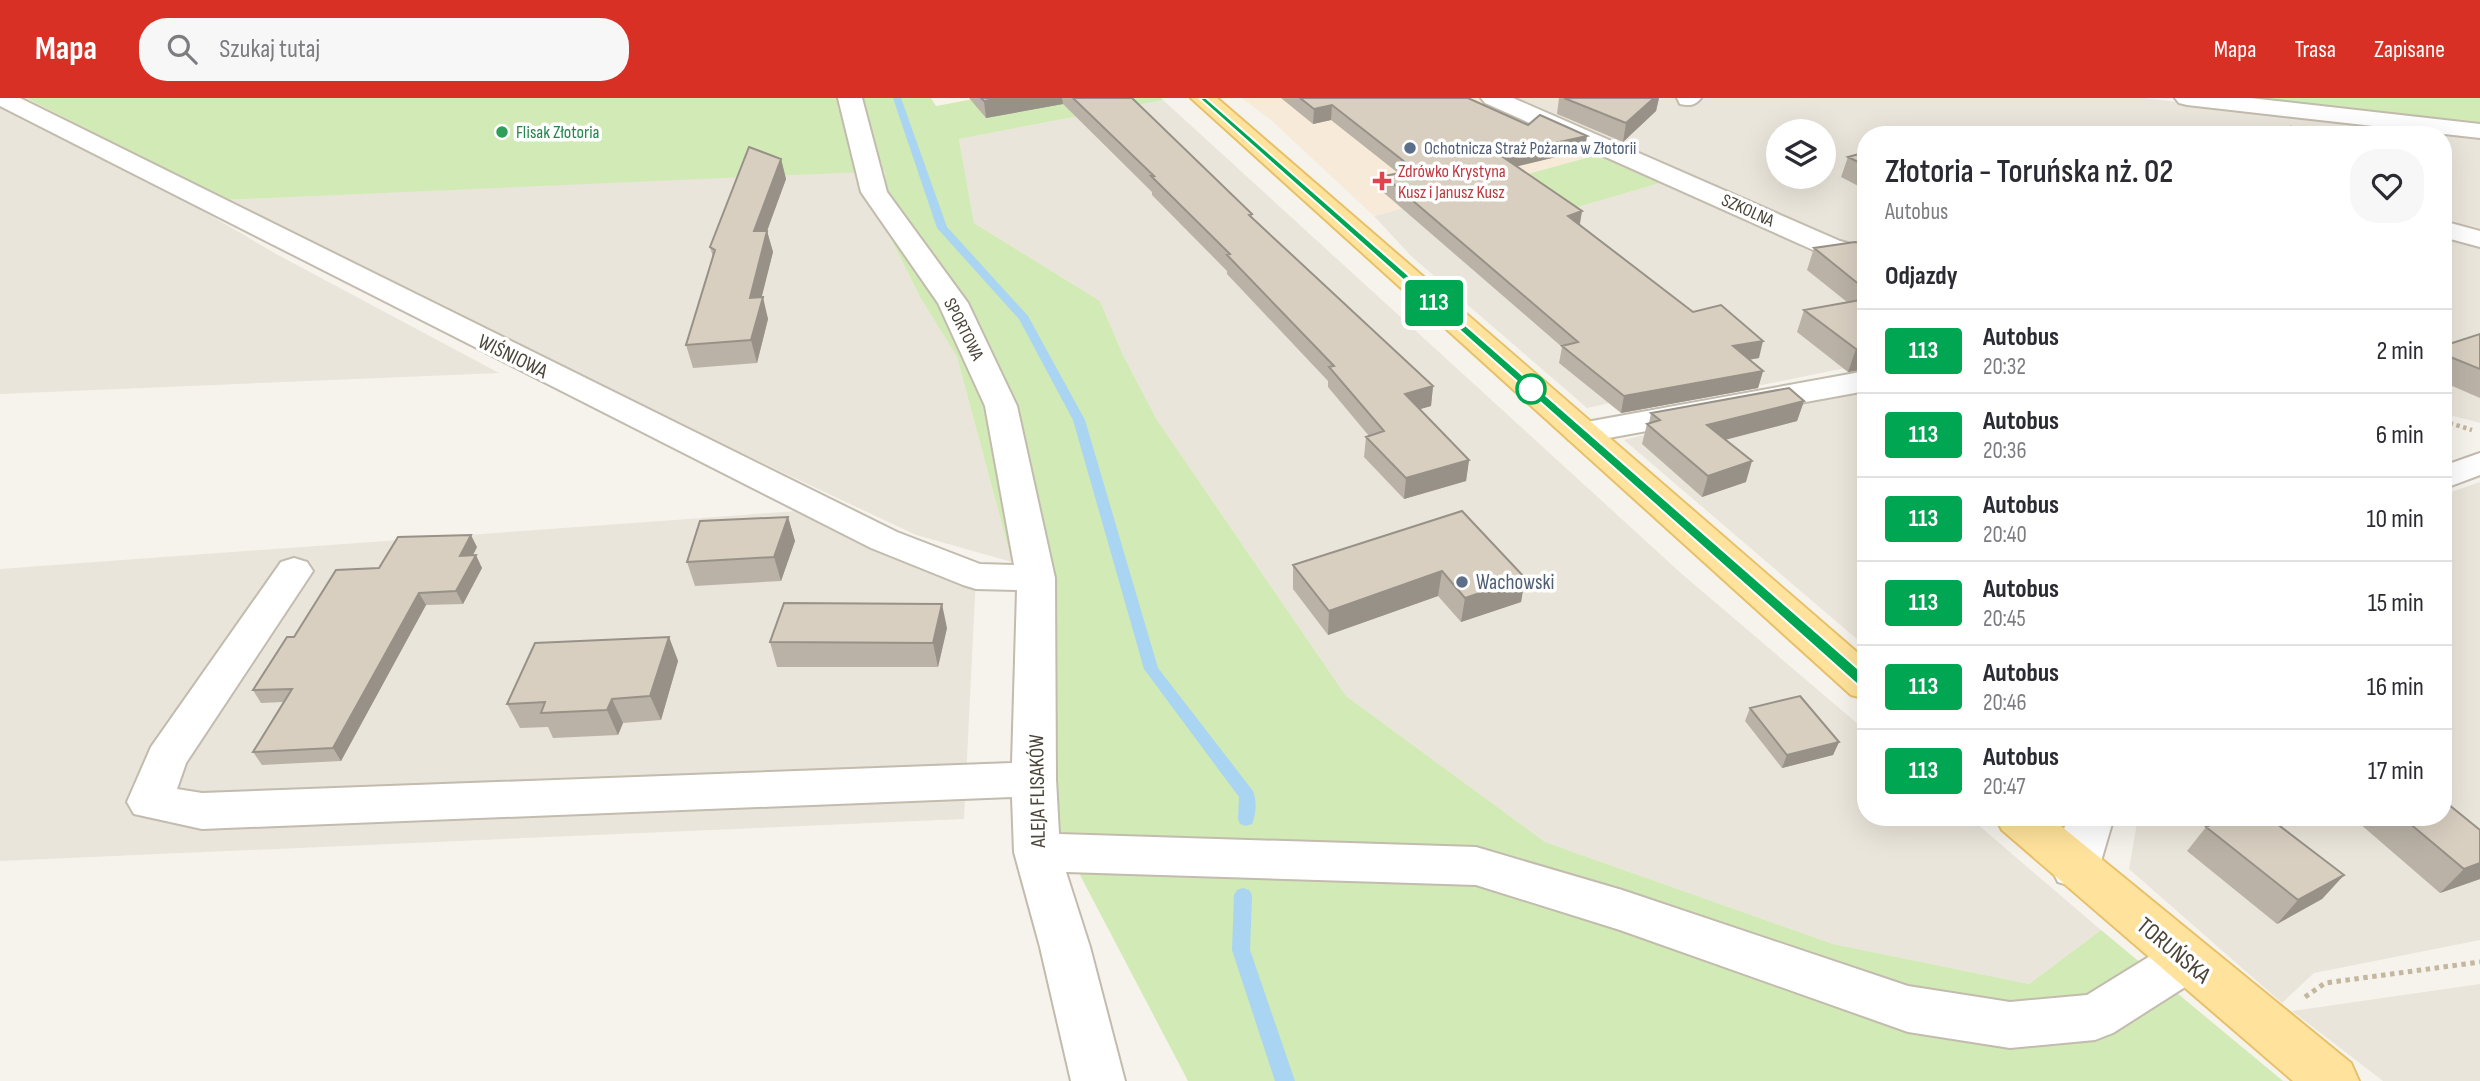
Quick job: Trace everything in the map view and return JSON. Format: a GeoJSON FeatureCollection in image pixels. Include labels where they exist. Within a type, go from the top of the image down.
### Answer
{"type":"FeatureCollection","features":[{"type":"Feature","properties":{"kind":"main road"},"geometry":{"type":"LineString","coordinates":[[1203,98],[1857,676]]}},
{"type":"Feature","properties":{"kind":"main road","name":"TORUŃSKA"},"geometry":{"type":"LineString","coordinates":[[2028,826],[2332,1081]]}},
{"type":"Feature","properties":{"kind":"street","name":"WIŚNIOWA"},"geometry":{"type":"LineString","coordinates":[[2,98],[884,540],[976,576],[1036,578]]}},
{"type":"Feature","properties":{"kind":"street","name":"SPORTOWA"},"geometry":{"type":"LineString","coordinates":[[850,98],[874,192],[953,303],[1001,406],[1036,578]]}},
{"type":"Feature","properties":{"kind":"street","name":"SZKOLNA"},"geometry":{"type":"LineString","coordinates":[[1493,98],[1830,247],[1857,254]]}},
{"type":"Feature","properties":{"kind":"street"},"geometry":{"type":"LineString","coordinates":[[2187,98],[2436,126]]}},
{"type":"Feature","properties":{"kind":"street"},"geometry":{"type":"LineString","coordinates":[[2452,128],[2480,131]]}},
{"type":"Feature","properties":{"kind":"street"},"geometry":{"type":"LineString","coordinates":[[2452,231],[2480,239]]}},
{"type":"Feature","properties":{"kind":"street"},"geometry":{"type":"LineString","coordinates":[[1581,433],[1857,383]]}},
{"type":"Feature","properties":{"kind":"street"},"geometry":{"type":"LineString","coordinates":[[2452,474],[2480,463]]}},
{"type":"Feature","properties":{"kind":"street"},"geometry":{"type":"LineString","coordinates":[[294,571],[166,759],[150,802],[202,810],[1034,779]]}},
{"type":"Feature","properties":{"kind":"street","name":"ALEJA FLISAKÓW"},"geometry":{"type":"LineString","coordinates":[[1036,578],[1034,779],[1037,852],[1065,947],[1098,1081]]}},
{"type":"Feature","properties":{"kind":"street"},"geometry":{"type":"LineString","coordinates":[[2075,867],[2088,826]]}},
{"type":"Feature","properties":{"kind":"street"},"geometry":{"type":"LineString","coordinates":[[1037,852],[1476,866],[1622,910],[1908,1009],[2010,1025],[2095,1017],[2186,960]]}},
{"type":"Feature","properties":{"kind":"path"},"geometry":{"type":"LineString","coordinates":[[2452,424],[2480,432]]}},
{"type":"Feature","properties":{"kind":"path"},"geometry":{"type":"LineString","coordinates":[[2263,1024],[2325,983],[2480,962]]}},
{"type":"Feature","properties":{"kind":"shaded area"},"geometry":{"type":"Polygon","coordinates":[[[1242,98],[1480,98],[1604,153],[1374,216],[1272,121],[1242,98]]]}},
{"type":"Feature","properties":{"kind":"shaded area"},"geometry":{"type":"Polygon","coordinates":[[[1503,98],[1677,98],[1675,101],[1697,104],[1702,98],[2143,98],[2391,126],[1857,126],[1857,249],[1503,98]]]}},
{"type":"Feature","properties":{"kind":"shaded area"},"geometry":{"type":"Polygon","coordinates":[[[1163,100],[1683,575],[1857,723],[1857,826],[1980,826],[2101,930],[2029,984],[1833,944],[1545,842],[1346,696],[1157,420],[1123,355],[1100,301],[974,223],[959,139],[1163,100]]]}},
{"type":"Feature","properties":{"kind":"shaded area"},"geometry":{"type":"Polygon","coordinates":[[[0,107],[198,208],[278,255],[499,373],[0,394],[0,107]]]}},
{"type":"Feature","properties":{"kind":"shaded area"},"geometry":{"type":"Polygon","coordinates":[[[2452,133],[2480,136],[2480,231],[2452,223],[2452,133]]]}},
{"type":"Feature","properties":{"kind":"shaded area"},"geometry":{"type":"Polygon","coordinates":[[[885,170],[888,233],[920,297],[957,357],[1012,562],[916,535],[603,388],[224,200],[885,170]]]}},
{"type":"Feature","properties":{"kind":"shaded area"},"geometry":{"type":"Polygon","coordinates":[[[1667,181],[1857,259],[1857,366],[1624,413],[1610,403],[1587,408],[1411,256],[1374,216],[1484,186],[1530,221],[1667,181]]]}},
{"type":"Feature","properties":{"kind":"shaded area"},"geometry":{"type":"Polygon","coordinates":[[[2452,237],[2480,245],[2480,423],[2452,415],[2452,237]]]}},
{"type":"Feature","properties":{"kind":"shaded area"},"geometry":{"type":"Polygon","coordinates":[[[1857,388],[1857,639],[1624,440],[1788,400],[1857,388]]]}},
{"type":"Feature","properties":{"kind":"shaded area"},"geometry":{"type":"Polygon","coordinates":[[[2480,482],[2480,940],[2314,973],[2282,1003],[2129,869],[2136,826],[2452,826],[2452,492],[2480,482]]]}},
{"type":"Feature","properties":{"kind":"shaded area"},"geometry":{"type":"Polygon","coordinates":[[[797,511],[976,576],[964,819],[0,861],[0,569],[797,511]]]}},
{"type":"Feature","properties":{"kind":"shaded area"},"geometry":{"type":"Polygon","coordinates":[[[2480,984],[2480,1081],[2383,1081],[2292,1011],[2480,984]]]}},
{"type":"Feature","properties":{"kind":"green space"},"geometry":{"type":"Polygon","coordinates":[[[26,98],[931,98],[936,106],[979,98],[1161,98],[1163,100],[959,139],[974,223],[1100,301],[1123,355],[1157,420],[1346,696],[1545,842],[1833,944],[2029,984],[2101,930],[2283,1081],[1188,1081],[1059,835],[1048,621],[1012,562],[957,357],[920,297],[888,233],[885,171],[224,200],[26,98]]]}},
{"type":"Feature","properties":{"kind":"green space"},"geometry":{"type":"Polygon","coordinates":[[[2244,98],[2480,98],[2480,124],[2244,98]]]}},
{"type":"Feature","properties":{"kind":"green space"},"geometry":{"type":"Polygon","coordinates":[[[1604,153],[1667,181],[1530,221],[1484,186],[1604,153]]]}},
{"type":"Feature","properties":{"kind":"building"},"geometry":{"type":"Polygon","coordinates":[[[1073,98],[1132,98],[1252,214],[1249,215],[1433,386],[1405,394],[1469,460],[1406,478],[1366,437],[1384,431],[1329,367],[1334,366],[1227,255],[1230,254],[1073,98]]]}},
{"type":"Feature","properties":{"kind":"building"},"geometry":{"type":"Polygon","coordinates":[[[1300,98],[1468,98],[1528,125],[1540,115],[1587,136],[1500,155],[1582,211],[1568,216],[1693,312],[1721,305],[1763,341],[1733,346],[1763,371],[1624,396],[1562,346],[1578,342],[1384,176],[1415,170],[1332,105],[1314,109],[1300,98]]]}},
{"type":"Feature","properties":{"kind":"building"},"geometry":{"type":"Polygon","coordinates":[[[1564,98],[1654,98],[1626,123],[1564,98]]]}},
{"type":"Feature","properties":{"kind":"building"},"geometry":{"type":"Polygon","coordinates":[[[749,147],[781,159],[754,231],[767,231],[750,298],[763,297],[751,340],[686,345],[715,250],[710,247],[749,147]]]}},
{"type":"Feature","properties":{"kind":"building"},"geometry":{"type":"Polygon","coordinates":[[[1857,154],[1857,162],[1848,157],[1857,154]]]}},
{"type":"Feature","properties":{"kind":"building"},"geometry":{"type":"Polygon","coordinates":[[[1857,242],[1857,283],[1814,248],[1857,242]]]}},
{"type":"Feature","properties":{"kind":"building"},"geometry":{"type":"Polygon","coordinates":[[[1857,301],[1857,349],[1856,349],[1804,310],[1857,301]]]}},
{"type":"Feature","properties":{"kind":"building"},"geometry":{"type":"Polygon","coordinates":[[[2480,334],[2480,369],[2452,358],[2452,343],[2480,334]]]}},
{"type":"Feature","properties":{"kind":"building"},"geometry":{"type":"Polygon","coordinates":[[[1789,388],[1804,401],[1707,425],[1752,461],[1708,476],[1647,424],[1660,420],[1651,413],[1789,388]]]}},
{"type":"Feature","properties":{"kind":"building"},"geometry":{"type":"Polygon","coordinates":[[[1462,511],[1525,578],[1465,598],[1442,571],[1329,611],[1293,565],[1462,511]]]}},
{"type":"Feature","properties":{"kind":"building"},"geometry":{"type":"Polygon","coordinates":[[[788,517],[774,557],[687,562],[700,521],[788,517]]]}},
{"type":"Feature","properties":{"kind":"building"},"geometry":{"type":"Polygon","coordinates":[[[471,535],[460,556],[476,555],[456,591],[419,593],[333,748],[253,752],[292,689],[253,690],[287,637],[294,637],[336,570],[379,568],[398,537],[471,535]]]}},
{"type":"Feature","properties":{"kind":"building"},"geometry":{"type":"Polygon","coordinates":[[[784,603],[942,604],[933,643],[770,642],[784,603]]]}},
{"type":"Feature","properties":{"kind":"building"},"geometry":{"type":"Polygon","coordinates":[[[669,637],[650,696],[612,699],[607,710],[541,713],[545,702],[507,704],[535,643],[669,637]]]}},
{"type":"Feature","properties":{"kind":"building"},"geometry":{"type":"Polygon","coordinates":[[[1800,696],[1839,742],[1787,755],[1750,708],[1800,696]]]}},
{"type":"Feature","properties":{"kind":"building"},"geometry":{"type":"Polygon","coordinates":[[[2452,807],[2480,830],[2480,863],[2464,869],[2413,826],[2452,826],[2452,807]]]}},
{"type":"Feature","properties":{"kind":"building"},"geometry":{"type":"Polygon","coordinates":[[[2280,826],[2344,875],[2298,900],[2206,827],[2280,826]]]}},
{"type":"Feature","properties":{"kind":"waterway"},"geometry":{"type":"LineString","coordinates":[[897,98],[942,228],[1024,318],[1079,420],[1151,669],[1247,796],[1246,819]]}},
{"type":"Feature","properties":{"kind":"waterway"},"geometry":{"type":"LineString","coordinates":[[1243,895],[1241,950],[1285,1081]]}},
{"type":"Feature","properties":{"kind":"bus line","name":"113"},"geometry":{"type":"LineString","coordinates":[[1203,98],[1857,676]]}},
{"type":"Feature","properties":{"kind":"place","name":"Flisak Złotoria"},"geometry":{"type":"Point","coordinates":[502,132]}},
{"type":"Feature","properties":{"kind":"place","name":"Ochotnicza Straż Pożarna w Złotorii"},"geometry":{"type":"Point","coordinates":[1410,148]}},
{"type":"Feature","properties":{"kind":"place","name":"Zdrówko Krystyna Kusz i Janusz Kusz"},"geometry":{"type":"Point","coordinates":[1382,181]}},
{"type":"Feature","properties":{"kind":"place","name":"Wachowski"},"geometry":{"type":"Point","coordinates":[1462,582]}}]}
